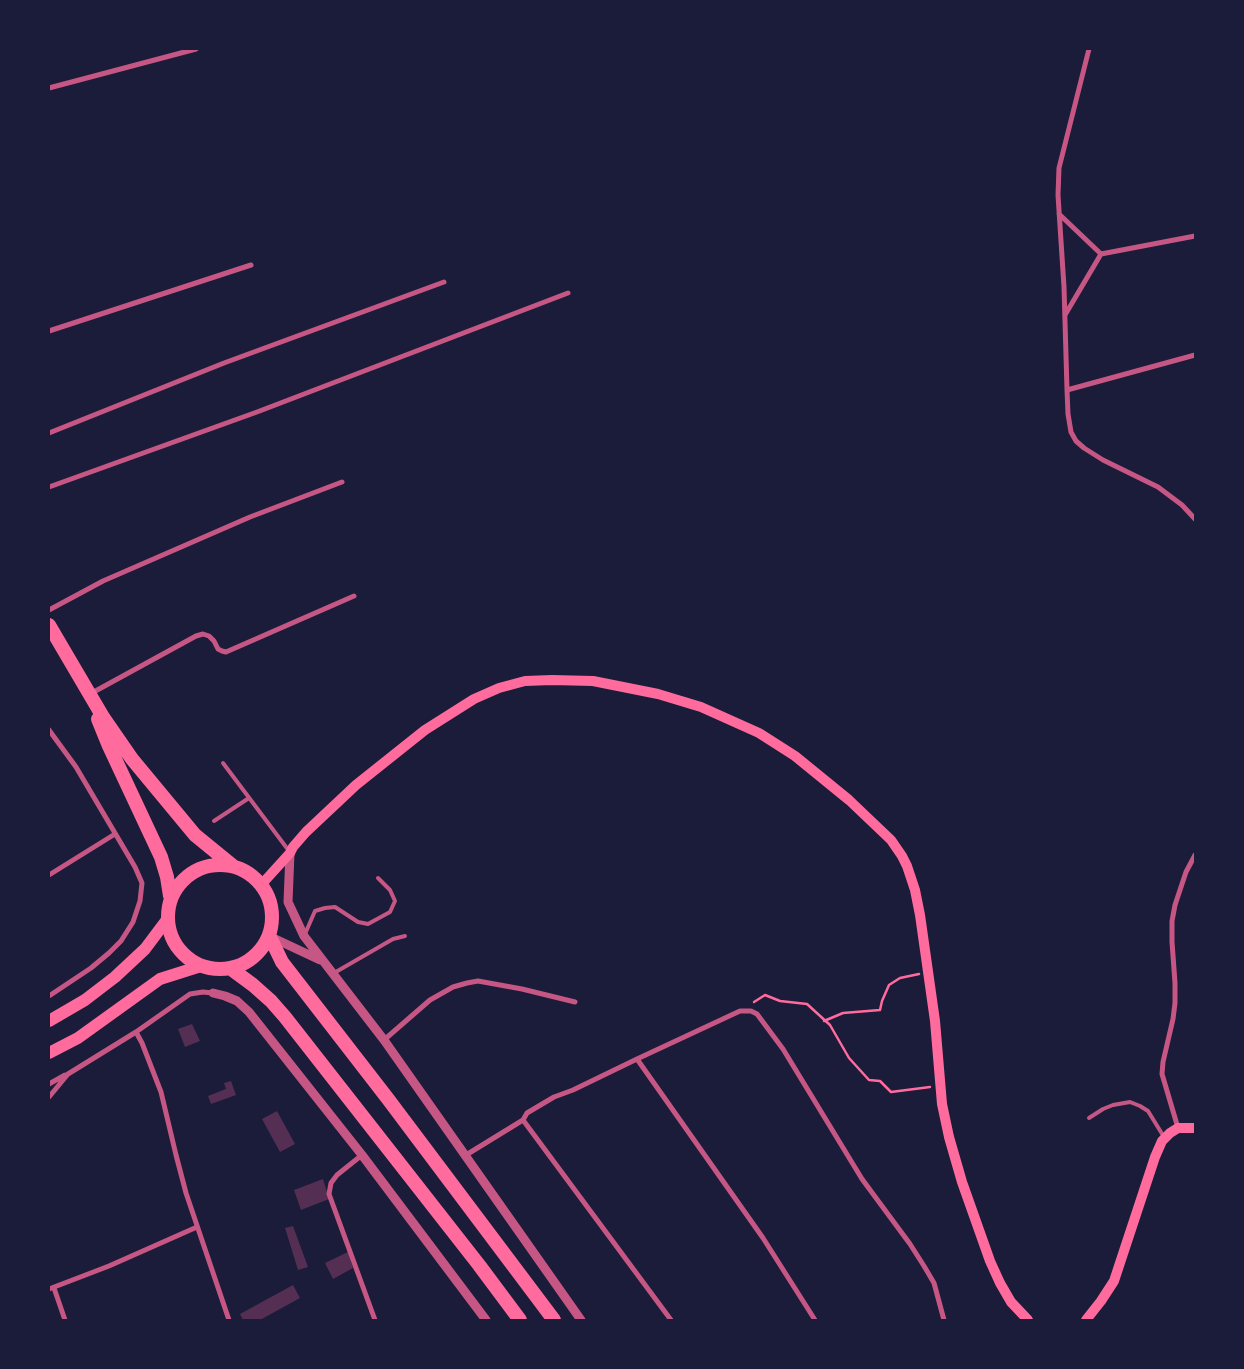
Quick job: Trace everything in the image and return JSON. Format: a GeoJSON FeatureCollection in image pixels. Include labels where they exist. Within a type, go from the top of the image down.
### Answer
{"type":"FeatureCollection","features":[{"type":"Feature","properties":{"kind":"highway"},"geometry":{"type":"LineString","coordinates":[[49,625],[89,694],[132,759],[195,835],[233,866],[248,873],[261,885],[269,896],[273,923],[270,937],[255,957],[230,968],[201,966],[185,956],[170,936],[166,921],[170,896],[182,881],[199,869],[216,865],[233,866]]}},
{"type":"Feature","properties":{"kind":"highway"},"geometry":{"type":"LineString","coordinates":[[89,694],[109,746],[161,858],[170,896]]}},
{"type":"Feature","properties":{"kind":"highway"},"geometry":{"type":"LineString","coordinates":[[270,937],[282,962],[388,1098],[554,1320]]}},
{"type":"Feature","properties":{"kind":"highway"},"geometry":{"type":"LineString","coordinates":[[230,968],[271,1001],[285,1017],[480,1265],[520,1320]]}},
{"type":"Feature","properties":{"kind":"main road"},"geometry":{"type":"LineString","coordinates":[[261,885],[306,832],[356,785],[425,730],[474,699],[499,688],[525,681],[593,681],[658,694],[701,707],[758,734],[795,756],[874,822],[891,840],[907,866],[916,890],[935,1021],[942,1104],[951,1146],[990,1262],[1011,1302],[1028,1320]]}},
{"type":"Feature","properties":{"kind":"main road"},"geometry":{"type":"LineString","coordinates":[[49,1021],[85,1000],[115,977],[145,948],[166,921]]}},
{"type":"Feature","properties":{"kind":"main road"},"geometry":{"type":"LineString","coordinates":[[49,1053],[78,1038],[160,979],[201,966]]}},
{"type":"Feature","properties":{"kind":"main road"},"geometry":{"type":"LineString","coordinates":[[1086,1320],[1114,1281],[1155,1158],[1165,1138],[1178,1128],[1195,1128]]}},
{"type":"Feature","properties":{"kind":"street"},"geometry":{"type":"LineString","coordinates":[[49,88],[196,49]]}},
{"type":"Feature","properties":{"kind":"street"},"geometry":{"type":"LineString","coordinates":[[1089,49],[1059,168],[1058,195],[1068,414],[1071,432],[1076,441],[1084,448],[1103,460],[1158,487],[1182,505],[1195,519]]}},
{"type":"Feature","properties":{"kind":"street"},"geometry":{"type":"LineString","coordinates":[[1059,214],[1101,254]]}},
{"type":"Feature","properties":{"kind":"street"},"geometry":{"type":"LineString","coordinates":[[1064,315],[1101,254],[1195,236]]}},
{"type":"Feature","properties":{"kind":"street"},"geometry":{"type":"LineString","coordinates":[[49,331],[251,265]]}},
{"type":"Feature","properties":{"kind":"street"},"geometry":{"type":"LineString","coordinates":[[49,433],[224,363],[444,282]]}},
{"type":"Feature","properties":{"kind":"street"},"geometry":{"type":"LineString","coordinates":[[49,487],[257,412],[568,293]]}},
{"type":"Feature","properties":{"kind":"street"},"geometry":{"type":"LineString","coordinates":[[1067,390],[1195,355]]}},
{"type":"Feature","properties":{"kind":"street"},"geometry":{"type":"LineString","coordinates":[[49,610],[112,578],[250,517],[342,482]]}},
{"type":"Feature","properties":{"kind":"street"},"geometry":{"type":"LineString","coordinates":[[89,694],[196,636],[203,634],[208,636],[214,641],[218,649],[226,652],[354,596]]}},
{"type":"Feature","properties":{"kind":"street"},"geometry":{"type":"LineString","coordinates":[[49,730],[76,767],[135,866],[142,883],[140,901],[133,922],[121,941],[91,968],[49,996]]}},
{"type":"Feature","properties":{"kind":"street"},"geometry":{"type":"LineString","coordinates":[[49,875],[115,834]]}},
{"type":"Feature","properties":{"kind":"street"},"geometry":{"type":"LineString","coordinates":[[290,853],[288,902],[304,936],[384,1040],[581,1320]]}},
{"type":"Feature","properties":{"kind":"street"},"geometry":{"type":"LineString","coordinates":[[1178,1128],[1162,1074],[1175,1003],[1172,922],[1175,905],[1186,872],[1195,854]]}},
{"type":"Feature","properties":{"kind":"street"},"geometry":{"type":"LineString","coordinates":[[270,937],[323,961]]}},
{"type":"Feature","properties":{"kind":"street"},"geometry":{"type":"LineString","coordinates":[[384,1040],[430,1000],[454,987],[467,983],[478,981],[522,989],[574,1002]]}},
{"type":"Feature","properties":{"kind":"street"},"geometry":{"type":"LineString","coordinates":[[49,1084],[136,1032],[190,994],[213,993],[236,1000],[249,1012],[362,1155],[486,1320]]}},
{"type":"Feature","properties":{"kind":"street"},"geometry":{"type":"LineString","coordinates":[[466,1155],[522,1120],[526,1113],[554,1097],[573,1090],[740,1011],[751,1011],[757,1014],[783,1049],[862,1179],[910,1244],[934,1282],[944,1320]]}},
{"type":"Feature","properties":{"kind":"street"},"geometry":{"type":"LineString","coordinates":[[136,1032],[161,1092],[176,1155],[197,1227],[229,1320]]}},
{"type":"Feature","properties":{"kind":"street"},"geometry":{"type":"LineString","coordinates":[[637,1060],[763,1238],[815,1320]]}},
{"type":"Feature","properties":{"kind":"street"},"geometry":{"type":"LineString","coordinates":[[49,1097],[68,1074]]}},
{"type":"Feature","properties":{"kind":"street"},"geometry":{"type":"LineString","coordinates":[[522,1120],[671,1320]]}},
{"type":"Feature","properties":{"kind":"street"},"geometry":{"type":"LineString","coordinates":[[362,1155],[337,1175],[331,1183],[329,1194],[375,1320]]}},
{"type":"Feature","properties":{"kind":"street"},"geometry":{"type":"LineString","coordinates":[[65,1320],[51,1289],[109,1266],[197,1227]]}},
{"type":"Feature","properties":{"kind":"lane"},"geometry":{"type":"LineString","coordinates":[[223,762],[290,853]]}},
{"type":"Feature","properties":{"kind":"lane"},"geometry":{"type":"LineString","coordinates":[[214,821],[249,798]]}},
{"type":"Feature","properties":{"kind":"lane"},"geometry":{"type":"LineString","coordinates":[[304,936],[315,912],[324,908],[335,907],[358,922],[368,924],[390,912],[395,901],[390,890],[378,878]]}},
{"type":"Feature","properties":{"kind":"lane"},"geometry":{"type":"LineString","coordinates":[[332,974],[393,940],[405,936]]}},
{"type":"Feature","properties":{"kind":"lane"},"geometry":{"type":"LineString","coordinates":[[1089,1118],[1113,1105],[1130,1102],[1148,1111],[1165,1138]]}},
{"type":"Feature","properties":{"kind":"path"},"geometry":{"type":"LineString","coordinates":[[824,1021],[843,1013],[880,1010],[889,985],[900,978],[928,971]]}},
{"type":"Feature","properties":{"kind":"path"},"geometry":{"type":"LineString","coordinates":[[740,1011],[765,995],[780,1001],[807,1004],[830,1025],[849,1058],[869,1080],[880,1081],[891,1092],[941,1086]]}},
{"type":"Feature","properties":{"kind":"building"},"geometry":{"type":"Polygon","coordinates":[[[192,1024],[200,1041],[185,1047],[178,1029],[192,1024]]]}},
{"type":"Feature","properties":{"kind":"building"},"geometry":{"type":"Polygon","coordinates":[[[231,1081],[236,1095],[211,1104],[208,1096],[226,1089],[224,1083],[231,1081]]]}},
{"type":"Feature","properties":{"kind":"building"},"geometry":{"type":"Polygon","coordinates":[[[277,1111],[295,1144],[280,1152],[262,1119],[277,1111]]]}},
{"type":"Feature","properties":{"kind":"building"},"geometry":{"type":"Polygon","coordinates":[[[323,1179],[329,1199],[301,1210],[294,1190],[323,1179]]]}},
{"type":"Feature","properties":{"kind":"building"},"geometry":{"type":"Polygon","coordinates":[[[293,1226],[308,1267],[298,1270],[285,1228],[293,1226]]]}},
{"type":"Feature","properties":{"kind":"building"},"geometry":{"type":"Polygon","coordinates":[[[348,1252],[353,1268],[333,1279],[325,1263],[348,1252]]]}},
{"type":"Feature","properties":{"kind":"building"},"geometry":{"type":"Polygon","coordinates":[[[293,1285],[300,1298],[260,1320],[243,1320],[240,1314],[293,1285]]]}}]}
